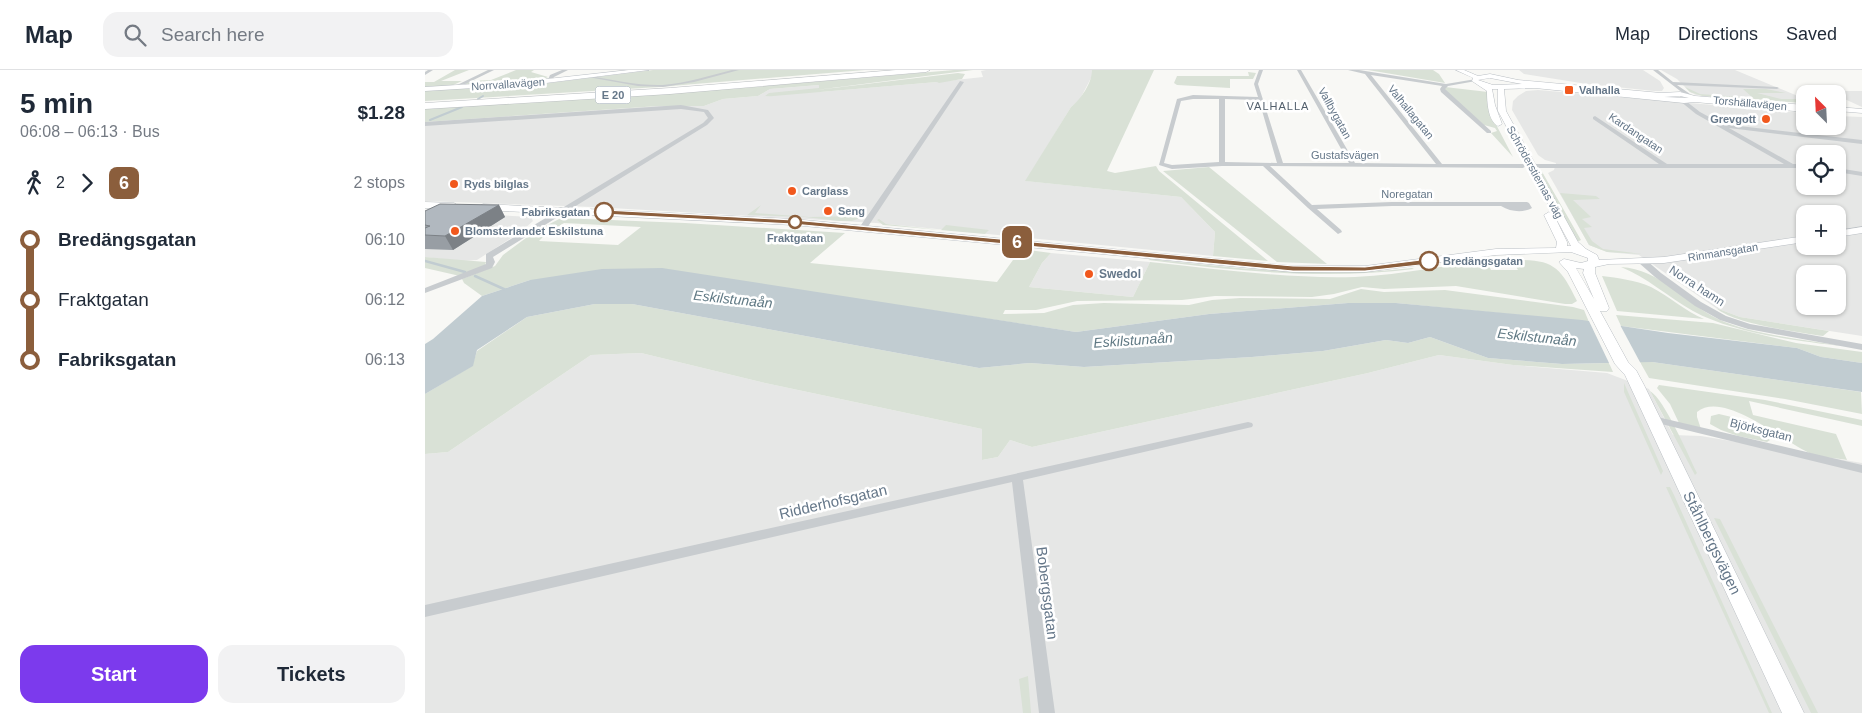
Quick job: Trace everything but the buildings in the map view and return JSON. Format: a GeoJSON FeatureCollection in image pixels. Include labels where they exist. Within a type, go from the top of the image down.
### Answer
{"type":"FeatureCollection","features":[{"type":"Feature","properties":{"kind":"highway","name":"E 20"},"geometry":{"type":"LineString","coordinates":[[804,79],[890,70]]}},
{"type":"Feature","properties":{"kind":"highway","name":"E 20"},"geometry":{"type":"LineString","coordinates":[[425,105],[926,70]]}},
{"type":"Feature","properties":{"kind":"street"},"geometry":{"type":"LineString","coordinates":[[425,74],[431,70]]}},
{"type":"Feature","properties":{"kind":"street"},"geometry":{"type":"LineString","coordinates":[[455,87],[492,70]]}},
{"type":"Feature","properties":{"kind":"street"},"geometry":{"type":"LineString","coordinates":[[549,81],[552,76],[566,70]]}},
{"type":"Feature","properties":{"kind":"street","name":"Norrvallavägen"},"geometry":{"type":"LineString","coordinates":[[425,89],[549,81],[646,70]]}},
{"type":"Feature","properties":{"kind":"street","name":"Norrvallavägen"},"geometry":{"type":"LineString","coordinates":[[590,77],[638,85],[663,86],[737,70]]}},
{"type":"Feature","properties":{"kind":"street"},"geometry":{"type":"LineString","coordinates":[[1261,70],[1256,84],[1281,165]]}},
{"type":"Feature","properties":{"kind":"street","name":"Vallbygatan"},"geometry":{"type":"LineString","coordinates":[[1299,70],[1353,165]]}},
{"type":"Feature","properties":{"kind":"street"},"geometry":{"type":"LineString","coordinates":[[1349,70],[1446,85],[1491,77]]}},
{"type":"Feature","properties":{"kind":"street"},"geometry":{"type":"LineString","coordinates":[[1459,70],[1476,79],[1484,86]]}},
{"type":"Feature","properties":{"kind":"street"},"geometry":{"type":"LineString","coordinates":[[1473,70],[1513,83],[1673,92],[1777,88]]}},
{"type":"Feature","properties":{"kind":"street"},"geometry":{"type":"LineString","coordinates":[[1655,70],[1673,92]]}},
{"type":"Feature","properties":{"kind":"street","name":"Valhallagatan"},"geometry":{"type":"LineString","coordinates":[[1366,72],[1440,165]]}},
{"type":"Feature","properties":{"kind":"street"},"geometry":{"type":"LineString","coordinates":[[863,228],[962,82]]}},
{"type":"Feature","properties":{"kind":"street"},"geometry":{"type":"LineString","coordinates":[[1462,83],[1501,88],[1513,83]]}},
{"type":"Feature","properties":{"kind":"street","name":"Schröderstiernas väg"},"geometry":{"type":"LineString","coordinates":[[1446,85],[1442,89],[1443,91],[1489,132]]}},
{"type":"Feature","properties":{"kind":"street","name":"Schröderstiernas väg"},"geometry":{"type":"LineString","coordinates":[[1484,86],[1489,88],[1491,105],[1505,135]]}},
{"type":"Feature","properties":{"kind":"street","name":"Schröderstiernas väg"},"geometry":{"type":"LineString","coordinates":[[1501,88],[1502,111],[1534,166],[1574,243],[1589,258]]}},
{"type":"Feature","properties":{"kind":"street","name":"Torshällavägen"},"geometry":{"type":"LineString","coordinates":[[1673,92],[1690,100],[1796,107]]}},
{"type":"Feature","properties":{"kind":"street"},"geometry":{"type":"LineString","coordinates":[[1222,164],[1222,98],[1260,99]]}},
{"type":"Feature","properties":{"kind":"street","name":"Gustafsvägen"},"geometry":{"type":"LineString","coordinates":[[1222,98],[1179,100],[1161,163],[1166,167],[1222,164],[1440,165],[1521,162]]}},
{"type":"Feature","properties":{"kind":"street"},"geometry":{"type":"LineString","coordinates":[[1690,100],[1723,126],[1793,166]]}},
{"type":"Feature","properties":{"kind":"street"},"geometry":{"type":"LineString","coordinates":[[425,124],[673,107],[700,109],[710,114],[711,118],[705,124],[489,256],[491,262],[489,266],[425,291]]}},
{"type":"Feature","properties":{"kind":"street"},"geometry":{"type":"LineString","coordinates":[[1846,111],[1862,112]]}},
{"type":"Feature","properties":{"kind":"street","name":"Kardangatan"},"geometry":{"type":"LineString","coordinates":[[1595,118],[1666,166]]}},
{"type":"Feature","properties":{"kind":"street"},"geometry":{"type":"LineString","coordinates":[[1723,126],[1862,142]]}},
{"type":"Feature","properties":{"kind":"street"},"geometry":{"type":"LineString","coordinates":[[1521,162],[1534,166],[1793,166]]}},
{"type":"Feature","properties":{"kind":"street","name":"Schröderstiernas väg"},"geometry":{"type":"LineString","coordinates":[[1521,162],[1562,242],[1560,255]]}},
{"type":"Feature","properties":{"kind":"street"},"geometry":{"type":"LineString","coordinates":[[1265,165],[1338,232]]}},
{"type":"Feature","properties":{"kind":"street"},"geometry":{"type":"LineString","coordinates":[[1846,171],[1862,174]]}},
{"type":"Feature","properties":{"kind":"street","name":"Noregatan"},"geometry":{"type":"LineString","coordinates":[[1311,207],[1395,204],[1503,204]]}},
{"type":"Feature","properties":{"kind":"street"},"geometry":{"type":"LineString","coordinates":[[425,205],[793,222],[1256,266],[1318,270],[1381,268],[1483,253],[1511,252],[1589,258]]}},
{"type":"Feature","properties":{"kind":"street"},"geometry":{"type":"LineString","coordinates":[[1846,233],[1862,230]]}},
{"type":"Feature","properties":{"kind":"street","name":"Rinmansgatan"},"geometry":{"type":"LineString","coordinates":[[1589,258],[1641,261],[1664,260],[1796,240]]}},
{"type":"Feature","properties":{"kind":"street"},"geometry":{"type":"LineString","coordinates":[[1560,255],[1578,265],[1589,258]]}},
{"type":"Feature","properties":{"kind":"street","name":"Ståhlbergsvägen"},"geometry":{"type":"LineString","coordinates":[[1560,255],[1573,271],[1603,317]]}},
{"type":"Feature","properties":{"kind":"street","name":"Ståhlbergsvägen"},"geometry":{"type":"LineString","coordinates":[[1589,258],[1589,273],[1603,317],[1622,364],[1631,374],[1793,713]]}},
{"type":"Feature","properties":{"kind":"street","name":"Norra hamn"},"geometry":{"type":"LineString","coordinates":[[1641,261],[1657,275],[1698,304],[1735,322],[1862,347]]}},
{"type":"Feature","properties":{"kind":"street","name":"Björksgatan"},"geometry":{"type":"LineString","coordinates":[[1653,419],[1862,469]]}},
{"type":"Feature","properties":{"kind":"street","name":"Ridderhofsgatan"},"geometry":{"type":"LineString","coordinates":[[425,611],[1248,425]]}},
{"type":"Feature","properties":{"kind":"street","name":"Bobergsgatan"},"geometry":{"type":"LineString","coordinates":[[1017,478],[1047,713]]}},
{"type":"Feature","properties":{"kind":"shaded area"},"geometry":{"type":"Polygon","coordinates":[[[455,70],[469,70],[441,81],[462,81],[451,86],[425,88],[425,82],[434,82],[455,70]]]}},
{"type":"Feature","properties":{"kind":"shaded area"},"geometry":{"type":"Polygon","coordinates":[[[516,70],[534,70],[531,72],[548,77],[539,81],[463,86],[468,81],[491,80],[516,70]]]}},
{"type":"Feature","properties":{"kind":"shaded area"},"geometry":{"type":"Polygon","coordinates":[[[653,70],[865,70],[659,87],[425,101],[425,90],[525,86],[653,70]]]}},
{"type":"Feature","properties":{"kind":"shaded area"},"geometry":{"type":"Polygon","coordinates":[[[973,70],[808,91],[958,73],[965,74],[962,79],[939,83],[762,97],[771,96],[765,96],[769,93],[819,88],[819,85],[770,89],[758,96],[723,99],[704,106],[659,106],[425,122],[425,108],[742,88],[973,70]]]}},
{"type":"Feature","properties":{"kind":"shaded area"},"geometry":{"type":"Polygon","coordinates":[[[1092,70],[1092,76],[1079,101],[1071,107],[1026,181],[1181,197],[1215,232],[1213,256],[876,223],[593,207],[425,201],[425,122],[659,106],[704,106],[723,99],[758,96],[770,89],[819,85],[820,92],[937,82],[983,77],[981,71],[1092,70]]]}},
{"type":"Feature","properties":{"kind":"shaded area"},"geometry":{"type":"Polygon","coordinates":[[[1092,70],[1154,70],[1107,171],[1115,173],[1156,166],[1159,171],[1268,261],[1213,256],[1215,232],[1181,197],[1025,181],[1071,107],[1079,100],[1090,80],[1092,70]]]}},
{"type":"Feature","properties":{"kind":"shaded area"},"geometry":{"type":"Polygon","coordinates":[[[1368,70],[1433,70],[1439,74],[1445,83],[1368,70]]]}},
{"type":"Feature","properties":{"kind":"shaded area"},"geometry":{"type":"Polygon","coordinates":[[[1519,70],[1643,70],[1660,81],[1664,88],[1662,91],[1654,91],[1587,84],[1524,74],[1519,70]]]}},
{"type":"Feature","properties":{"kind":"shaded area"},"geometry":{"type":"Polygon","coordinates":[[[1661,70],[1735,70],[1796,95],[1796,102],[1696,95],[1690,92],[1677,79],[1661,70]]]}},
{"type":"Feature","properties":{"kind":"shaded area"},"geometry":{"type":"Polygon","coordinates":[[[1248,72],[1256,73],[1253,79],[1230,79],[1230,88],[1177,85],[1174,83],[1177,76],[1249,76],[1248,72]]]}},
{"type":"Feature","properties":{"kind":"shaded area"},"geometry":{"type":"Polygon","coordinates":[[[1445,87],[1488,92],[1489,111],[1513,157],[1491,133],[1497,131],[1495,128],[1484,125],[1445,91],[1445,87]]]}},
{"type":"Feature","properties":{"kind":"shaded area"},"geometry":{"type":"Polygon","coordinates":[[[1685,87],[1700,94],[1753,98],[1743,89],[1766,89],[1786,93],[1757,93],[1781,99],[1796,99],[1796,102],[1702,96],[1690,92],[1685,87]]]}},
{"type":"Feature","properties":{"kind":"shaded area"},"geometry":{"type":"Polygon","coordinates":[[[1538,90],[1796,112],[1796,135],[1846,135],[1846,116],[1862,117],[1862,336],[1740,317],[1716,308],[1639,255],[1607,252],[1589,245],[1548,173],[1554,170],[1556,163],[1545,160],[1538,155],[1512,110],[1513,101],[1526,91],[1538,90]]]}},
{"type":"Feature","properties":{"kind":"shaded area"},"geometry":{"type":"Polygon","coordinates":[[[1846,91],[1862,91],[1862,107],[1846,100],[1846,91]]]}},
{"type":"Feature","properties":{"kind":"shaded area"},"geometry":{"type":"Polygon","coordinates":[[[1209,167],[1327,264],[1277,262],[1163,171],[1209,167]]]}},
{"type":"Feature","properties":{"kind":"shaded area"},"geometry":{"type":"Polygon","coordinates":[[[1541,170],[1581,240],[1576,241],[1538,172],[1541,170]]]}},
{"type":"Feature","properties":{"kind":"shaded area"},"geometry":{"type":"Polygon","coordinates":[[[1560,193],[1596,196],[1600,199],[1573,200],[1591,217],[1582,219],[1592,227],[1584,228],[1592,241],[1603,249],[1642,254],[1607,252],[1589,245],[1560,193]]]}},
{"type":"Feature","properties":{"kind":"shaded area"},"geometry":{"type":"Polygon","coordinates":[[[761,205],[755,213],[809,217],[861,216],[852,221],[839,221],[805,217],[747,215],[761,205]]]}},
{"type":"Feature","properties":{"kind":"shaded area"},"geometry":{"type":"Polygon","coordinates":[[[425,211],[531,217],[533,221],[522,231],[477,260],[460,261],[425,257],[425,211]]]}},
{"type":"Feature","properties":{"kind":"shaded area"},"geometry":{"type":"Polygon","coordinates":[[[561,218],[685,223],[845,233],[810,263],[997,282],[1021,249],[1051,253],[1042,263],[1029,287],[1133,297],[1150,262],[1253,273],[1355,277],[1499,260],[1503,266],[1489,266],[1491,270],[1518,270],[1512,260],[1537,261],[1546,263],[1560,272],[1577,301],[1572,304],[1565,304],[1456,286],[1384,289],[1362,287],[1312,297],[1215,296],[1182,300],[1077,301],[1036,310],[1005,310],[1003,314],[1044,313],[1073,305],[1104,303],[1189,305],[1212,300],[1240,298],[1330,299],[1361,289],[1384,292],[1445,290],[1573,307],[1584,310],[1589,322],[1396,303],[1348,303],[1209,314],[1076,332],[790,289],[530,280],[482,296],[464,283],[462,279],[495,266],[503,255],[530,235],[542,235],[543,237],[539,241],[618,245],[641,227],[564,223],[551,231],[538,230],[561,218]]]}},
{"type":"Feature","properties":{"kind":"shaded area"},"geometry":{"type":"Polygon","coordinates":[[[879,219],[886,224],[941,230],[946,225],[989,230],[985,234],[883,225],[877,220],[879,219]]]}},
{"type":"Feature","properties":{"kind":"shaded area"},"geometry":{"type":"Polygon","coordinates":[[[1051,253],[1150,262],[1133,297],[1029,287],[1042,263],[1051,253]]]}},
{"type":"Feature","properties":{"kind":"shaded area"},"geometry":{"type":"Polygon","coordinates":[[[425,257],[486,262],[485,266],[460,276],[425,268],[425,257]]]}},
{"type":"Feature","properties":{"kind":"shaded area"},"geometry":{"type":"Polygon","coordinates":[[[1148,260],[1281,271],[1346,272],[1414,269],[1347,274],[1281,273],[1148,260]]]}},
{"type":"Feature","properties":{"kind":"shaded area"},"geometry":{"type":"Polygon","coordinates":[[[1621,267],[1635,269],[1660,280],[1706,312],[1731,324],[1779,336],[1842,346],[1766,335],[1709,319],[1684,306],[1631,271],[1621,267]]]}},
{"type":"Feature","properties":{"kind":"shaded area"},"geometry":{"type":"Polygon","coordinates":[[[1602,276],[1633,281],[1651,287],[1704,319],[1617,311],[1602,276]]]}},
{"type":"Feature","properties":{"kind":"shaded area"},"geometry":{"type":"Polygon","coordinates":[[[595,304],[632,304],[979,368],[1030,363],[1084,367],[1252,357],[1323,351],[1386,340],[1408,343],[1430,337],[1488,358],[1562,364],[1609,363],[1613,372],[1513,365],[1439,355],[1368,373],[1032,447],[1010,440],[998,457],[982,460],[982,429],[765,383],[641,353],[591,355],[448,452],[425,454],[425,394],[472,366],[477,351],[527,317],[595,304]]]}},
{"type":"Feature","properties":{"kind":"shaded area"},"geometry":{"type":"Polygon","coordinates":[[[1716,308],[1740,317],[1829,331],[1823,336],[1783,330],[1737,319],[1716,308]]]}},
{"type":"Feature","properties":{"kind":"shaded area"},"geometry":{"type":"Polygon","coordinates":[[[1616,315],[1713,323],[1796,343],[1862,352],[1862,363],[1821,357],[1797,348],[1621,326],[1616,315]]]}},
{"type":"Feature","properties":{"kind":"shaded area"},"geometry":{"type":"Polygon","coordinates":[[[641,353],[765,383],[982,429],[982,460],[998,457],[1010,440],[1032,447],[1368,373],[1439,355],[1513,365],[1607,373],[1649,389],[1673,435],[1701,436],[1862,463],[1862,713],[425,713],[425,454],[448,452],[591,355],[641,353]]]}},
{"type":"Feature","properties":{"kind":"shaded area"},"geometry":{"type":"Polygon","coordinates":[[[1640,362],[1652,362],[1861,392],[1862,414],[1785,399],[1649,378],[1640,362]]]}},
{"type":"Feature","properties":{"kind":"shaded area"},"geometry":{"type":"Polygon","coordinates":[[[1624,383],[1663,471],[1661,475],[1624,392],[1624,383]]]}},
{"type":"Feature","properties":{"kind":"shaded area"},"geometry":{"type":"Polygon","coordinates":[[[1659,385],[1765,400],[1862,420],[1862,426],[1749,401],[1753,415],[1836,434],[1847,460],[1821,456],[1812,454],[1755,421],[1723,407],[1709,407],[1697,412],[1701,429],[1679,423],[1670,404],[1657,388],[1659,385]]]}},
{"type":"Feature","properties":{"kind":"shaded area"},"geometry":{"type":"Polygon","coordinates":[[[1650,391],[1656,396],[1669,416],[1697,473],[1695,475],[1650,391]]]}},
{"type":"Feature","properties":{"kind":"shaded area"},"geometry":{"type":"Polygon","coordinates":[[[1719,414],[1740,419],[1770,440],[1767,442],[1738,436],[1710,424],[1711,416],[1719,414]]]}},
{"type":"Feature","properties":{"kind":"shaded area"},"geometry":{"type":"Polygon","coordinates":[[[1666,487],[1670,487],[1674,495],[1772,713],[1769,713],[1666,487]]]}},
{"type":"Feature","properties":{"kind":"shaded area"},"geometry":{"type":"Polygon","coordinates":[[[1714,518],[1720,519],[1818,713],[1811,713],[1714,518]]]}},
{"type":"Feature","properties":{"kind":"shaded area"},"geometry":{"type":"Polygon","coordinates":[[[1028,676],[1031,713],[1023,713],[1019,679],[1028,676]]]}},
{"type":"Feature","properties":{"kind":"water","name":"Eskilstunaån"},"geometry":{"type":"Polygon","coordinates":[[[662,268],[1076,332],[1209,314],[1348,303],[1396,303],[1582,320],[1668,333],[1797,348],[1821,357],[1862,363],[1862,392],[1652,362],[1562,364],[1488,358],[1430,337],[1408,343],[1386,340],[1323,351],[1252,357],[1084,367],[1030,363],[979,368],[632,304],[595,304],[527,317],[477,350],[473,366],[425,394],[425,344],[482,296],[530,280],[602,269],[662,268]]]}},
{"type":"Feature","properties":{"kind":"pier"},"geometry":{"type":"Polygon","coordinates":[[[1588,319],[1619,323],[1641,364],[1610,365],[1588,319]]]}},
{"type":"Feature","properties":{"kind":"waterway"},"geometry":{"type":"LineString","coordinates":[[478,99],[483,96]]}},
{"type":"Feature","properties":{"kind":"waterway"},"geometry":{"type":"LineString","coordinates":[[430,120],[462,107]]}},
{"type":"Feature","properties":{"kind":"waterway"},"geometry":{"type":"LineString","coordinates":[[425,261],[465,272]]}},
{"type":"Feature","properties":{"kind":"waterway"},"geometry":{"type":"LineString","coordinates":[[475,276],[506,290]]}},
{"type":"Feature","properties":{"kind":"bus line","name":"6"},"geometry":{"type":"LineString","coordinates":[[604,212],[793,222],[1293,269],[1365,269],[1429,261]]}},
{"type":"Feature","properties":{"kind":"place","name":"Valhalla"},"geometry":{"type":"Point","coordinates":[1569,90]}},
{"type":"Feature","properties":{"kind":"place","name":"Grevgott"},"geometry":{"type":"Point","coordinates":[1766,119]}},
{"type":"Feature","properties":{"kind":"place","name":"Ryds bilglas"},"geometry":{"type":"Point","coordinates":[454,184]}},
{"type":"Feature","properties":{"kind":"place","name":"Carglass"},"geometry":{"type":"Point","coordinates":[792,191]}},
{"type":"Feature","properties":{"kind":"place","name":"Seng"},"geometry":{"type":"Point","coordinates":[828,211]}},
{"type":"Feature","properties":{"kind":"place","name":"Fabriksgatan"},"geometry":{"type":"Point","coordinates":[604,212]}},
{"type":"Feature","properties":{"kind":"place","name":"Fraktgatan"},"geometry":{"type":"Point","coordinates":[795,222]}},
{"type":"Feature","properties":{"kind":"place","name":"Blomsterlandet Eskilstuna"},"geometry":{"type":"Point","coordinates":[455,231]}},
{"type":"Feature","properties":{"kind":"place","name":"Bredängsgatan"},"geometry":{"type":"Point","coordinates":[1429,261]}},
{"type":"Feature","properties":{"kind":"place","name":"Swedol"},"geometry":{"type":"Point","coordinates":[1089,274]}},
{"type":"Feature","properties":{"kind":"district","name":"VALHALLA"},"geometry":{"type":"Point","coordinates":[1278,106]}}]}
